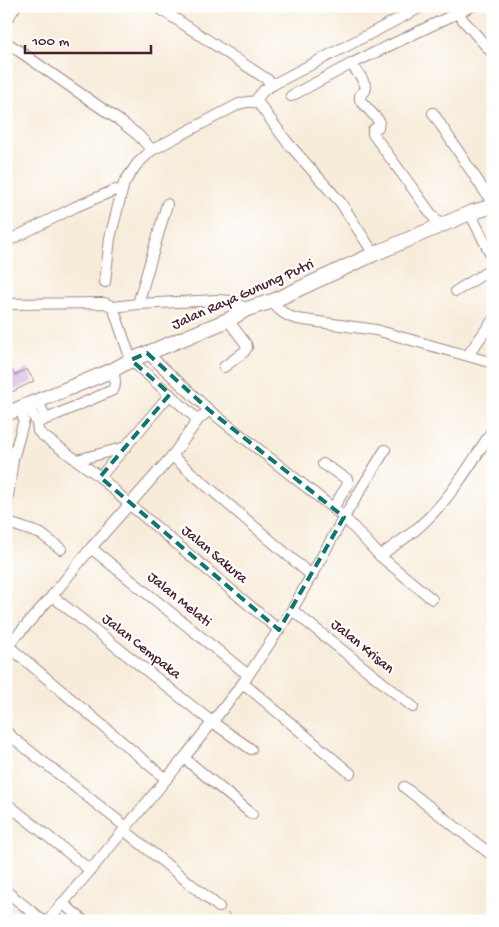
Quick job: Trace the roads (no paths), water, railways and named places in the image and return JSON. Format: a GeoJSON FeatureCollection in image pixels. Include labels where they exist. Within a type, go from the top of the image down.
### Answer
{"type":"FeatureCollection","features":[{"type":"Feature","properties":{"kind":"main road","name":"Jalan Raya Gunung Putri"},"geometry":{"type":"LineString","coordinates":[[6,414],[113,370],[131,360],[228,320],[247,310],[273,301],[374,254],[493,205]]}},
{"type":"Feature","properties":{"kind":"street"},"geometry":{"type":"LineString","coordinates":[[6,21],[16,6]]}},
{"type":"Feature","properties":{"kind":"street"},"geometry":{"type":"LineString","coordinates":[[156,6],[274,84]]}},
{"type":"Feature","properties":{"kind":"street"},"geometry":{"type":"LineString","coordinates":[[105,282],[110,238],[124,183],[137,164],[152,150],[239,104],[255,101],[264,90],[274,84],[423,6]]}},
{"type":"Feature","properties":{"kind":"street"},"geometry":{"type":"LineString","coordinates":[[291,96],[351,64],[472,6]]}},
{"type":"Feature","properties":{"kind":"street"},"geometry":{"type":"LineString","coordinates":[[457,13],[493,54]]}},
{"type":"Feature","properties":{"kind":"street"},"geometry":{"type":"LineString","coordinates":[[6,42],[120,121],[138,135],[152,150]]}},
{"type":"Feature","properties":{"kind":"street"},"geometry":{"type":"LineString","coordinates":[[351,64],[366,87],[360,96],[360,100],[379,120],[379,125],[373,130],[373,134],[440,226]]}},
{"type":"Feature","properties":{"kind":"street"},"geometry":{"type":"LineString","coordinates":[[255,101],[287,142],[340,203],[374,254]]}},
{"type":"Feature","properties":{"kind":"street"},"geometry":{"type":"LineString","coordinates":[[433,113],[493,205]]}},
{"type":"Feature","properties":{"kind":"street"},"geometry":{"type":"LineString","coordinates":[[6,242],[75,207],[115,190]]}},
{"type":"Feature","properties":{"kind":"street"},"geometry":{"type":"LineString","coordinates":[[138,304],[167,204]]}},
{"type":"Feature","properties":{"kind":"street"},"geometry":{"type":"LineString","coordinates":[[456,291],[490,270],[493,262],[470,213]]}},
{"type":"Feature","properties":{"kind":"street"},"geometry":{"type":"LineString","coordinates":[[6,304],[105,304],[113,307],[218,300],[231,301],[247,310]]}},
{"type":"Feature","properties":{"kind":"street"},"geometry":{"type":"LineString","coordinates":[[273,301],[276,307],[289,317],[376,330],[493,363]]}},
{"type":"Feature","properties":{"kind":"street"},"geometry":{"type":"LineString","coordinates":[[113,307],[131,360],[198,420]]}},
{"type":"Feature","properties":{"kind":"street"},"geometry":{"type":"LineString","coordinates":[[224,367],[244,352],[246,347],[246,344],[228,320]]}},
{"type":"Feature","properties":{"kind":"street"},"geometry":{"type":"LineString","coordinates":[[468,355],[493,320]]}},
{"type":"Feature","properties":{"kind":"street"},"geometry":{"type":"LineString","coordinates":[[147,353],[209,410],[344,517],[380,556],[432,599]]}},
{"type":"Feature","properties":{"kind":"street"},"geometry":{"type":"LineString","coordinates":[[42,421],[113,390],[115,387],[113,370]]}},
{"type":"Feature","properties":{"kind":"street"},"geometry":{"type":"LineString","coordinates":[[100,477],[170,394]]}},
{"type":"Feature","properties":{"kind":"street"},"geometry":{"type":"LineString","coordinates":[[6,510],[13,459],[28,405]]}},
{"type":"Feature","properties":{"kind":"street","name":"Jalan Sakura"},"geometry":{"type":"LineString","coordinates":[[28,405],[42,421],[38,431],[42,436],[100,477],[129,504],[279,630]]}},
{"type":"Feature","properties":{"kind":"street"},"geometry":{"type":"LineString","coordinates":[[166,779],[7,646],[172,456],[198,420],[209,410]]}},
{"type":"Feature","properties":{"kind":"street"},"geometry":{"type":"LineString","coordinates":[[380,556],[420,526],[440,506],[464,474],[493,429]]}},
{"type":"Feature","properties":{"kind":"street"},"geometry":{"type":"LineString","coordinates":[[77,460],[126,447]]}},
{"type":"Feature","properties":{"kind":"street"},"geometry":{"type":"LineString","coordinates":[[48,921],[184,758],[246,679],[292,610],[344,517],[385,450]]}},
{"type":"Feature","properties":{"kind":"street"},"geometry":{"type":"LineString","coordinates":[[172,456],[312,576]]}},
{"type":"Feature","properties":{"kind":"street"},"geometry":{"type":"LineString","coordinates":[[323,464],[348,479],[348,483],[333,508]]}},
{"type":"Feature","properties":{"kind":"street"},"geometry":{"type":"LineString","coordinates":[[6,522],[41,534],[61,549]]}},
{"type":"Feature","properties":{"kind":"street","name":"Jalan Melati"},"geometry":{"type":"LineString","coordinates":[[91,548],[246,679],[350,773]]}},
{"type":"Feature","properties":{"kind":"street","name":"Jalan Cempaka"},"geometry":{"type":"LineString","coordinates":[[52,596],[212,722],[251,750]]}},
{"type":"Feature","properties":{"kind":"street","name":"Jalan Krisan"},"geometry":{"type":"LineString","coordinates":[[292,610],[413,707]]}},
{"type":"Feature","properties":{"kind":"street"},"geometry":{"type":"LineString","coordinates":[[6,747],[10,735],[219,907]]}},
{"type":"Feature","properties":{"kind":"street"},"geometry":{"type":"LineString","coordinates":[[184,758],[252,814]]}},
{"type":"Feature","properties":{"kind":"street"},"geometry":{"type":"LineString","coordinates":[[404,787],[493,856]]}},
{"type":"Feature","properties":{"kind":"street"},"geometry":{"type":"LineString","coordinates":[[6,803],[90,870]]}},
{"type":"Feature","properties":{"kind":"street"},"geometry":{"type":"LineString","coordinates":[[6,891],[43,921]]}},
{"type":"Feature","properties":{"kind":"street"},"geometry":{"type":"LineString","coordinates":[[62,903],[84,921]]}}]}
